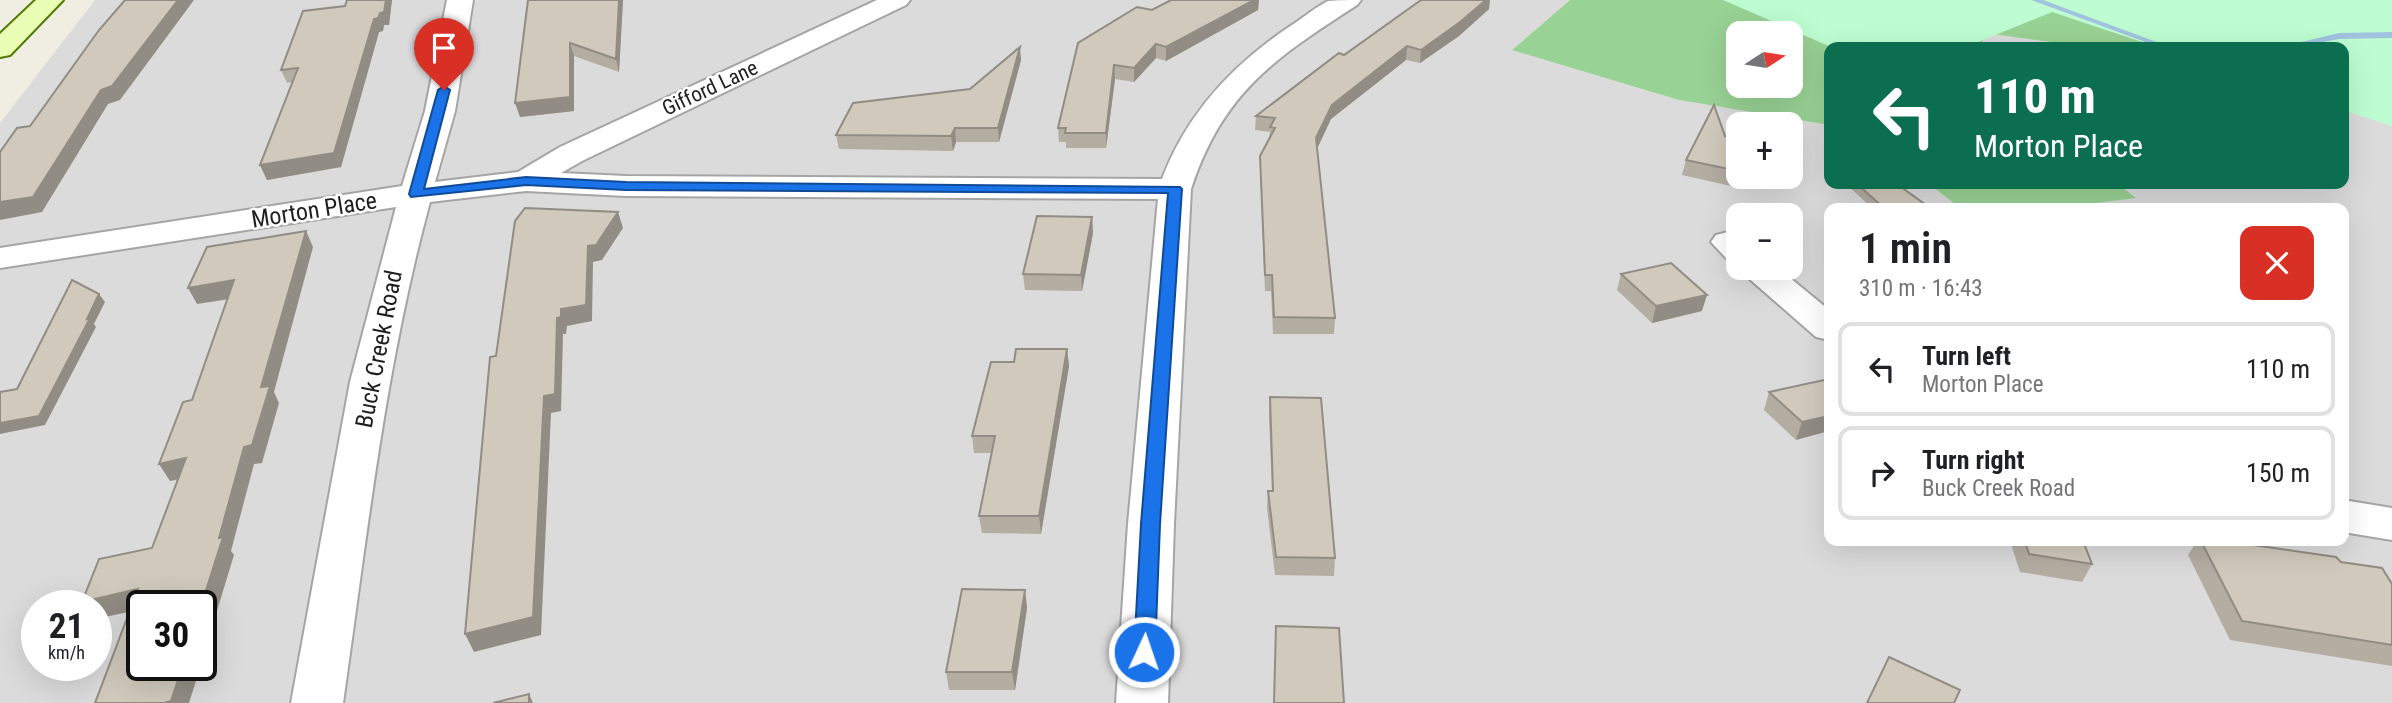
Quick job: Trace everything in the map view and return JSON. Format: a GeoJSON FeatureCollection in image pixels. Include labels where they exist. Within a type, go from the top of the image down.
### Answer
{"type":"FeatureCollection","features":[{"type":"Feature","properties":{"kind":"main road"},"geometry":{"type":"LineString","coordinates":[[0,49],[50,0]]}},
{"type":"Feature","properties":{"kind":"street","name":"Buck Creek Road"},"geometry":{"type":"LineString","coordinates":[[317,703],[370,382],[397,259],[440,111],[460,0]]}},
{"type":"Feature","properties":{"kind":"street","name":"Gifford Lane"},"geometry":{"type":"LineString","coordinates":[[526,181],[571,154],[897,0]]}},
{"type":"Feature","properties":{"kind":"street"},"geometry":{"type":"LineString","coordinates":[[1142,703],[1151,524],[1175,189],[1185,155],[1222,97],[1244,74],[1303,28],[1348,0]]}},
{"type":"Feature","properties":{"kind":"street","name":"Morton Place"},"geometry":{"type":"LineString","coordinates":[[0,258],[416,194],[526,181],[640,186],[1175,189]]}},
{"type":"Feature","properties":{"kind":"street"},"geometry":{"type":"LineString","coordinates":[[1771,280],[1824,324]]}},
{"type":"Feature","properties":{"kind":"street"},"geometry":{"type":"LineString","coordinates":[[2349,517],[2392,524]]}},
{"type":"Feature","properties":{"kind":"shaded area"},"geometry":{"type":"Polygon","coordinates":[[[95,0],[1570,0],[1513,49],[1679,100],[1751,112],[1726,112],[1726,189],[1803,189],[1803,121],[1824,124],[1824,189],[1935,189],[1954,203],[1824,203],[1824,546],[2349,546],[2349,203],[2092,203],[2136,197],[2126,189],[2349,189],[2349,92],[2392,103],[2392,703],[0,703],[0,123],[95,0]]]}},
{"type":"Feature","properties":{"kind":"shaded area"},"geometry":{"type":"Polygon","coordinates":[[[1985,33],[2051,42],[1982,42],[1985,33]]]}},
{"type":"Feature","properties":{"kind":"green space"},"geometry":{"type":"Polygon","coordinates":[[[1570,0],[2392,0],[2348,42],[2051,42],[1985,33],[1982,42],[1824,42],[1824,124],[1803,121],[1803,112],[1751,112],[1679,100],[1512,50],[1570,0]]]}},
{"type":"Feature","properties":{"kind":"green space"},"geometry":{"type":"Polygon","coordinates":[[[1723,0],[2392,0],[2392,126],[2349,112],[2349,42],[2142,42],[2052,12],[1978,42],[1824,42],[1803,35],[1803,21],[1771,21],[1723,0]]]}},
{"type":"Feature","properties":{"kind":"green space"},"geometry":{"type":"Polygon","coordinates":[[[1935,189],[2125,189],[2136,198],[2096,203],[1954,203],[1935,189]]]}},
{"type":"Feature","properties":{"kind":"building"},"geometry":{"type":"Polygon","coordinates":[[[125,0],[178,0],[112,86],[101,90],[33,197],[0,202],[0,152],[17,128],[30,126],[99,30],[125,0]]]}},
{"type":"Feature","properties":{"kind":"building"},"geometry":{"type":"Polygon","coordinates":[[[347,0],[386,0],[384,12],[374,19],[334,153],[260,165],[298,68],[281,70],[303,11],[345,6],[347,0]]]}},
{"type":"Feature","properties":{"kind":"building"},"geometry":{"type":"Polygon","coordinates":[[[528,0],[619,0],[616,59],[570,43],[570,97],[515,103],[528,0]]]}},
{"type":"Feature","properties":{"kind":"building"},"geometry":{"type":"Polygon","coordinates":[[[1171,0],[1254,0],[1166,47],[1156,44],[1134,68],[1114,65],[1106,133],[1065,133],[1066,128],[1058,128],[1078,43],[1137,7],[1152,10],[1171,0]]]}},
{"type":"Feature","properties":{"kind":"building"},"geometry":{"type":"Polygon","coordinates":[[[1421,0],[1486,0],[1421,50],[1407,46],[1332,105],[1316,138],[1335,318],[1274,317],[1272,275],[1265,275],[1260,156],[1275,128],[1270,127],[1275,118],[1256,116],[1339,53],[1344,55],[1421,0]]]}},
{"type":"Feature","properties":{"kind":"building"},"geometry":{"type":"Polygon","coordinates":[[[1020,47],[998,128],[955,128],[951,136],[836,135],[853,103],[970,89],[1020,47]]]}},
{"type":"Feature","properties":{"kind":"building"},"geometry":{"type":"Polygon","coordinates":[[[1714,105],[1726,136],[1726,168],[1686,160],[1714,105]]]}},
{"type":"Feature","properties":{"kind":"building"},"geometry":{"type":"Polygon","coordinates":[[[1863,189],[1904,189],[1923,203],[1878,203],[1863,189]]]}},
{"type":"Feature","properties":{"kind":"building"},"geometry":{"type":"Polygon","coordinates":[[[525,208],[618,212],[596,245],[588,246],[586,305],[561,309],[561,317],[557,318],[555,394],[544,396],[533,617],[465,634],[490,357],[496,356],[515,221],[525,208]]]}},
{"type":"Feature","properties":{"kind":"building"},"geometry":{"type":"Polygon","coordinates":[[[1037,216],[1092,217],[1081,275],[1023,274],[1037,216]]]}},
{"type":"Feature","properties":{"kind":"building"},"geometry":{"type":"Polygon","coordinates":[[[306,231],[261,387],[270,386],[252,445],[244,447],[219,538],[223,537],[206,590],[138,589],[112,595],[112,590],[87,590],[99,559],[152,548],[186,458],[159,464],[183,402],[192,400],[234,280],[188,288],[207,247],[306,231]]]}},
{"type":"Feature","properties":{"kind":"building"},"geometry":{"type":"Polygon","coordinates":[[[1671,263],[1707,295],[1656,306],[1621,274],[1671,263]]]}},
{"type":"Feature","properties":{"kind":"building"},"geometry":{"type":"Polygon","coordinates":[[[72,280],[99,294],[87,319],[90,318],[39,416],[0,423],[0,392],[17,389],[72,280]]]}},
{"type":"Feature","properties":{"kind":"building"},"geometry":{"type":"Polygon","coordinates":[[[1016,349],[1067,349],[1039,516],[979,516],[995,436],[972,436],[991,362],[1014,362],[1016,349]]]}},
{"type":"Feature","properties":{"kind":"building"},"geometry":{"type":"Polygon","coordinates":[[[1824,380],[1824,417],[1802,422],[1769,392],[1824,380]]]}},
{"type":"Feature","properties":{"kind":"building"},"geometry":{"type":"Polygon","coordinates":[[[1270,397],[1321,398],[1335,558],[1276,557],[1268,491],[1273,491],[1270,397]]]}},
{"type":"Feature","properties":{"kind":"building"},"geometry":{"type":"Polygon","coordinates":[[[2027,546],[2085,546],[2092,564],[2029,554],[2027,546]]]}},
{"type":"Feature","properties":{"kind":"building"},"geometry":{"type":"Polygon","coordinates":[[[2204,546],[2260,546],[2336,557],[2341,562],[2382,568],[2392,584],[2392,645],[2242,621],[2204,546]]]}},
{"type":"Feature","properties":{"kind":"building"},"geometry":{"type":"Polygon","coordinates":[[[962,589],[1025,590],[1012,672],[946,672],[962,589]]]}},
{"type":"Feature","properties":{"kind":"building"},"geometry":{"type":"Polygon","coordinates":[[[126,621],[126,681],[178,681],[171,701],[95,703],[103,681],[112,681],[112,658],[126,621]]]}},
{"type":"Feature","properties":{"kind":"building"},"geometry":{"type":"Polygon","coordinates":[[[1276,626],[1339,628],[1344,703],[1274,703],[1276,626]]]}},
{"type":"Feature","properties":{"kind":"building"},"geometry":{"type":"Polygon","coordinates":[[[1889,657],[1960,690],[1954,703],[1867,703],[1889,657]]]}},
{"type":"Feature","properties":{"kind":"building"},"geometry":{"type":"Polygon","coordinates":[[[529,694],[529,703],[493,703],[529,694]]]}},
{"type":"Feature","properties":{"kind":"waterway"},"geometry":{"type":"LineString","coordinates":[[2035,0],[2152,42]]}},
{"type":"Feature","properties":{"kind":"waterway"},"geometry":{"type":"LineString","coordinates":[[2310,42],[2339,36],[2392,35]]}},
{"type":"Feature","properties":{"kind":"route"},"geometry":{"type":"LineString","coordinates":[[444,90],[416,194],[526,181],[626,186],[1175,189],[1144,652]]}}]}
